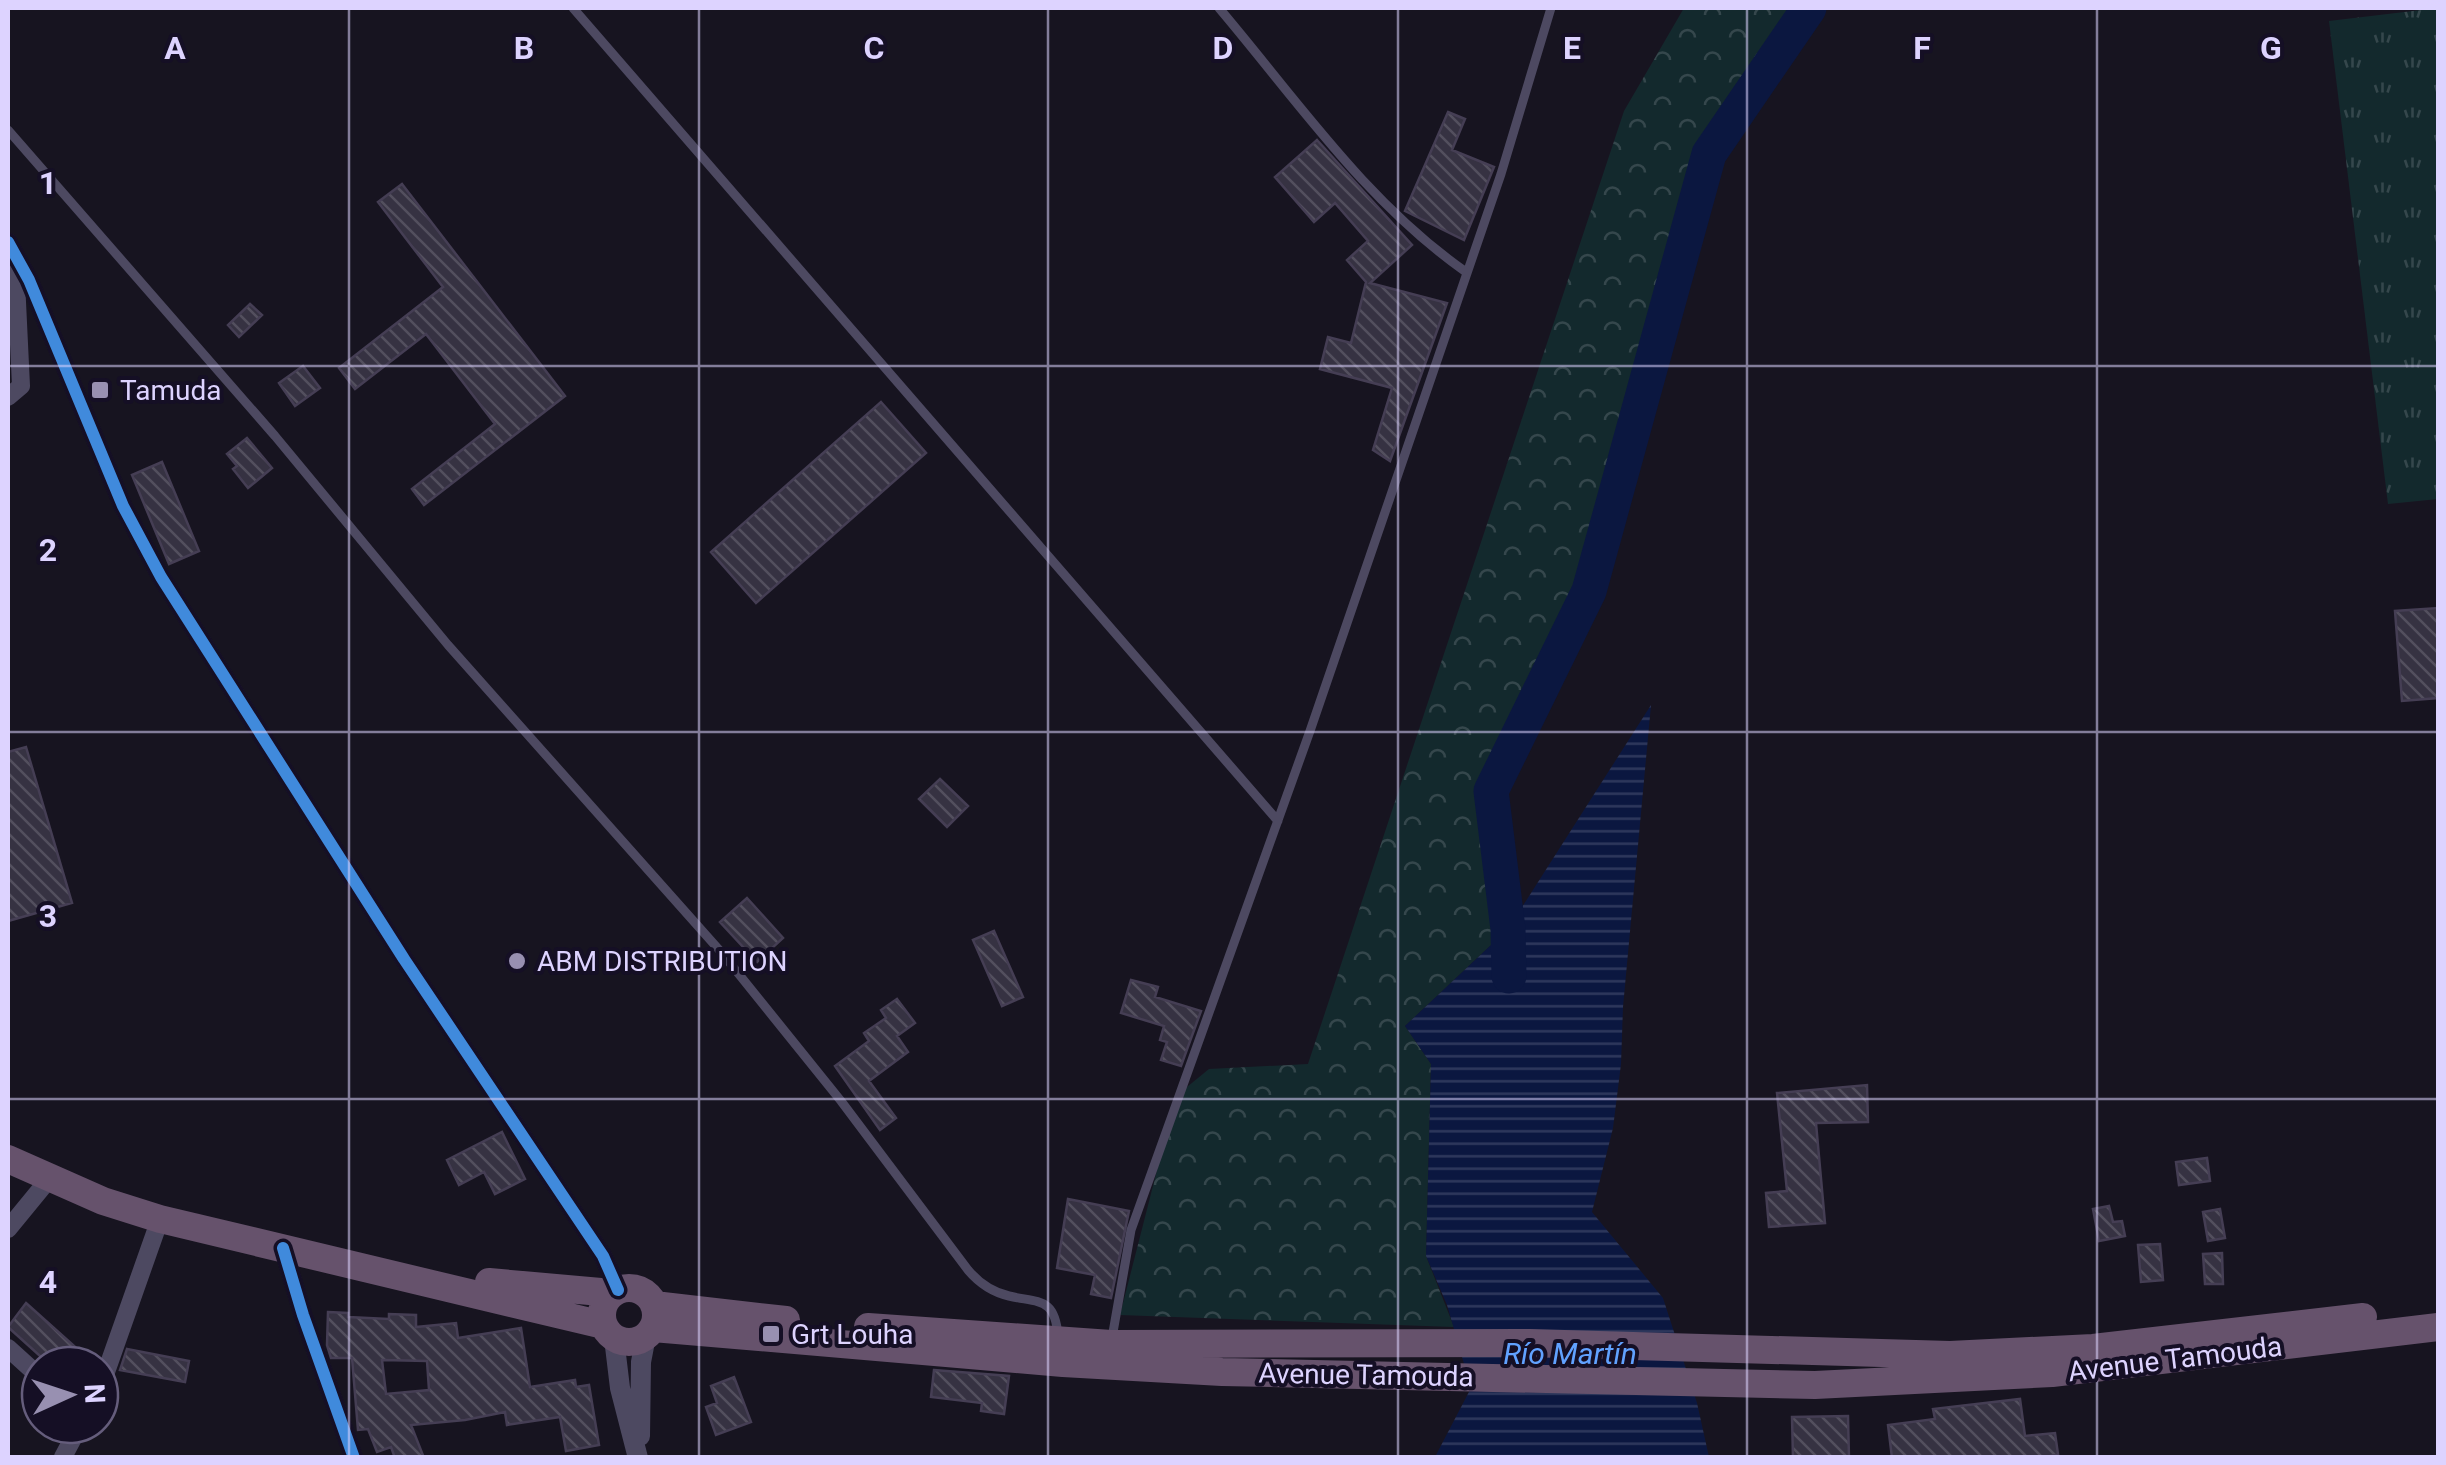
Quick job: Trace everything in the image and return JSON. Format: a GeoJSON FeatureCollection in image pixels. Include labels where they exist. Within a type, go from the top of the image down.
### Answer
{"type":"FeatureCollection","features":[{"type":"Feature","properties":{"kind":"highway","name":"Avenue Tamouda"},"geometry":{"type":"LineString","coordinates":[[8,1159],[49,1180],[160,1219],[399,1274],[609,1331],[630,1342],[633,1302]]}},
{"type":"Feature","properties":{"kind":"highway","name":"Avenue Tamouda"},"geometry":{"type":"LineString","coordinates":[[399,1274],[849,1326],[1111,1344],[1229,1346],[1354,1342],[1647,1345],[1950,1354],[2075,1349],[2438,1308]]}},
{"type":"Feature","properties":{"kind":"highway","name":"Avenue Tamouda"},"geometry":{"type":"LineString","coordinates":[[633,1302],[1063,1363],[1240,1372],[1816,1385],[2052,1373],[2438,1326]]}},
{"type":"Feature","properties":{"kind":"highway"},"geometry":{"type":"LineString","coordinates":[[609,1331],[602,1308],[633,1302]]}},
{"type":"Feature","properties":{"kind":"street"},"geometry":{"type":"LineString","coordinates":[[8,397],[20,386],[11,248]]}},
{"type":"Feature","properties":{"kind":"street"},"geometry":{"type":"LineString","coordinates":[[11,248],[29,280],[123,506],[161,577],[404,959],[633,1302],[641,1362],[639,1458]]}},
{"type":"Feature","properties":{"kind":"street"},"geometry":{"type":"LineString","coordinates":[[8,1230],[49,1180]]}},
{"type":"Feature","properties":{"kind":"street"},"geometry":{"type":"LineString","coordinates":[[116,1345],[160,1219]]}},
{"type":"Feature","properties":{"kind":"street"},"geometry":{"type":"LineString","coordinates":[[283,1248],[354,1458]]}},
{"type":"Feature","properties":{"kind":"street"},"geometry":{"type":"LineString","coordinates":[[609,1331],[639,1458]]}},
{"type":"Feature","properties":{"kind":"lane"},"geometry":{"type":"LineString","coordinates":[[573,8],[1278,821]]}},
{"type":"Feature","properties":{"kind":"lane"},"geometry":{"type":"LineString","coordinates":[[1219,8],[1370,190],[1424,242],[1466,272]]}},
{"type":"Feature","properties":{"kind":"lane"},"geometry":{"type":"LineString","coordinates":[[1111,1344],[1130,1230],[1278,821],[1506,159],[1551,8]]}},
{"type":"Feature","properties":{"kind":"lane"},"geometry":{"type":"LineString","coordinates":[[8,130],[275,436],[460,660],[721,952],[841,1101],[968,1270],[994,1291],[1043,1302],[1054,1314],[1058,1339]]}},
{"type":"Feature","properties":{"kind":"green space"},"geometry":{"type":"Polygon","coordinates":[[[1684,8],[1809,8],[1709,154],[1589,591],[1492,791],[1508,929],[1405,1026],[1431,1064],[1426,1256],[1454,1327],[1120,1315],[1176,1096],[1209,1069],[1308,1064],[1624,111],[1684,8]]]}},
{"type":"Feature","properties":{"kind":"green space"},"geometry":{"type":"Polygon","coordinates":[[[2438,8],[2438,499],[2388,504],[2329,21],[2438,8]]]}},
{"type":"Feature","properties":{"kind":"water","name":"Río Martín"},"geometry":{"type":"Polygon","coordinates":[[[1651,705],[1621,1064],[1613,1128],[1592,1212],[1663,1298],[1697,1403],[1709,1457],[1435,1457],[1471,1388],[1447,1305],[1426,1256],[1431,1064],[1405,1026],[1508,929],[1651,705]]]}},
{"type":"Feature","properties":{"kind":"building"},"geometry":{"type":"Polygon","coordinates":[[[1448,112],[1465,119],[1452,150],[1494,167],[1464,240],[1405,211],[1448,112]]]}},
{"type":"Feature","properties":{"kind":"building"},"geometry":{"type":"Polygon","coordinates":[[[1317,140],[1412,245],[1370,283],[1447,303],[1390,461],[1373,450],[1392,388],[1320,369],[1328,337],[1351,343],[1366,282],[1347,260],[1368,241],[1335,203],[1314,222],[1275,177],[1317,140]]]}},
{"type":"Feature","properties":{"kind":"building"},"geometry":{"type":"Polygon","coordinates":[[[402,184],[565,396],[424,505],[412,489],[495,424],[426,334],[355,389],[339,368],[443,287],[378,202],[402,184]]]}},
{"type":"Feature","properties":{"kind":"building"},"geometry":{"type":"Polygon","coordinates":[[[250,304],[262,315],[239,337],[228,325],[250,304]]]}},
{"type":"Feature","properties":{"kind":"building"},"geometry":{"type":"Polygon","coordinates":[[[303,366],[320,388],[295,406],[279,383],[303,366]]]}},
{"type":"Feature","properties":{"kind":"building"},"geometry":{"type":"Polygon","coordinates":[[[881,402],[926,453],[756,603],[711,552],[881,402]]]}},
{"type":"Feature","properties":{"kind":"building"},"geometry":{"type":"Polygon","coordinates":[[[247,438],[272,468],[248,488],[227,454],[247,438]]]}},
{"type":"Feature","properties":{"kind":"building"},"geometry":{"type":"Polygon","coordinates":[[[162,462],[199,551],[169,564],[132,475],[162,462]]]}},
{"type":"Feature","properties":{"kind":"building"},"geometry":{"type":"Polygon","coordinates":[[[2438,608],[2438,698],[2402,701],[2395,611],[2438,608]]]}},
{"type":"Feature","properties":{"kind":"building"},"geometry":{"type":"Polygon","coordinates":[[[26,747],[72,903],[8,921],[8,752],[26,747]]]}},
{"type":"Feature","properties":{"kind":"building"},"geometry":{"type":"Polygon","coordinates":[[[940,779],[968,806],[947,827],[919,799],[940,779]]]}},
{"type":"Feature","properties":{"kind":"building"},"geometry":{"type":"Polygon","coordinates":[[[747,898],[783,938],[757,962],[720,922],[747,898]]]}},
{"type":"Feature","properties":{"kind":"building"},"geometry":{"type":"Polygon","coordinates":[[[994,931],[1023,997],[1002,1006],[973,940],[994,931]]]}},
{"type":"Feature","properties":{"kind":"building"},"geometry":{"type":"Polygon","coordinates":[[[1131,980],[1158,987],[1155,997],[1201,1011],[1181,1066],[1161,1060],[1167,1042],[1160,1040],[1164,1026],[1121,1013],[1131,980]]]}},
{"type":"Feature","properties":{"kind":"building"},"geometry":{"type":"Polygon","coordinates":[[[897,999],[915,1023],[897,1036],[908,1052],[869,1081],[896,1118],[880,1130],[835,1066],[869,1041],[864,1033],[886,1018],[881,1010],[897,999]]]}},
{"type":"Feature","properties":{"kind":"building"},"geometry":{"type":"Polygon","coordinates":[[[1867,1085],[1868,1122],[1816,1123],[1825,1223],[1769,1227],[1766,1193],[1787,1191],[1777,1093],[1867,1085]]]}},
{"type":"Feature","properties":{"kind":"building"},"geometry":{"type":"Polygon","coordinates":[[[502,1132],[525,1179],[495,1194],[484,1172],[459,1185],[447,1160],[502,1132]]]}},
{"type":"Feature","properties":{"kind":"building"},"geometry":{"type":"Polygon","coordinates":[[[2207,1158],[2210,1181],[2179,1185],[2176,1162],[2207,1158]]]}},
{"type":"Feature","properties":{"kind":"building"},"geometry":{"type":"Polygon","coordinates":[[[1068,1199],[1129,1211],[1111,1298],[1091,1294],[1095,1275],[1057,1268],[1068,1199]]]}},
{"type":"Feature","properties":{"kind":"building"},"geometry":{"type":"Polygon","coordinates":[[[2109,1206],[2113,1222],[2122,1221],[2125,1236],[2099,1241],[2093,1209],[2109,1206]]]}},
{"type":"Feature","properties":{"kind":"building"},"geometry":{"type":"Polygon","coordinates":[[[2220,1209],[2225,1238],[2208,1241],[2203,1212],[2220,1209]]]}},
{"type":"Feature","properties":{"kind":"building"},"geometry":{"type":"Polygon","coordinates":[[[2160,1244],[2163,1280],[2141,1282],[2138,1245],[2160,1244]]]}},
{"type":"Feature","properties":{"kind":"building"},"geometry":{"type":"Polygon","coordinates":[[[2222,1253],[2223,1284],[2205,1284],[2203,1254],[2222,1253]]]}},
{"type":"Feature","properties":{"kind":"building"},"geometry":{"type":"Polygon","coordinates":[[[26,1303],[73,1345],[28,1345],[8,1327],[26,1303]]]}},
{"type":"Feature","properties":{"kind":"building"},"geometry":{"type":"Polygon","coordinates":[[[328,1312],[389,1319],[389,1314],[416,1315],[416,1327],[456,1323],[458,1338],[521,1328],[530,1387],[575,1380],[576,1387],[589,1385],[599,1445],[566,1451],[560,1417],[507,1425],[505,1412],[411,1425],[424,1458],[395,1458],[391,1447],[377,1452],[368,1429],[358,1430],[352,1358],[331,1358],[327,1345],[328,1312]],[[382,1360],[386,1394],[429,1390],[427,1361],[382,1360]]]}},
{"type":"Feature","properties":{"kind":"building"},"geometry":{"type":"Polygon","coordinates":[[[127,1349],[189,1361],[185,1382],[120,1370],[127,1349]]]}},
{"type":"Feature","properties":{"kind":"building"},"geometry":{"type":"Polygon","coordinates":[[[934,1370],[1009,1376],[1004,1414],[981,1411],[982,1403],[931,1397],[934,1370]]]}},
{"type":"Feature","properties":{"kind":"building"},"geometry":{"type":"Polygon","coordinates":[[[734,1377],[751,1422],[716,1435],[706,1407],[717,1403],[711,1386],[734,1377]]]}},
{"type":"Feature","properties":{"kind":"building"},"geometry":{"type":"Polygon","coordinates":[[[2020,1399],[2025,1436],[2055,1433],[2058,1454],[2043,1458],[1892,1458],[1888,1425],[1935,1419],[1933,1409],[2020,1399]]]}},
{"type":"Feature","properties":{"kind":"building"},"geometry":{"type":"Polygon","coordinates":[[[1848,1416],[1849,1458],[1793,1458],[1792,1417],[1848,1416]]]}},
{"type":"Feature","properties":{"kind":"waterway"},"geometry":{"type":"LineString","coordinates":[[1509,976],[1508,929],[1491,791],[1589,591],[1709,154],[1809,8]]}},
{"type":"Feature","properties":{"kind":"cycle path"},"geometry":{"type":"LineString","coordinates":[[8,242],[29,280],[123,506],[161,577],[404,959],[603,1256],[618,1290]]}},
{"type":"Feature","properties":{"kind":"cycle path"},"geometry":{"type":"LineString","coordinates":[[283,1248],[354,1458]]}},
{"type":"Feature","properties":{"kind":"place","name":"Tamuda"},"geometry":{"type":"Point","coordinates":[100,390]}},
{"type":"Feature","properties":{"kind":"place","name":"ABM DISTRIBUTION"},"geometry":{"type":"Point","coordinates":[517,961]}},
{"type":"Feature","properties":{"kind":"place","name":"Grt Louha"},"geometry":{"type":"Point","coordinates":[771,1334]}}]}
